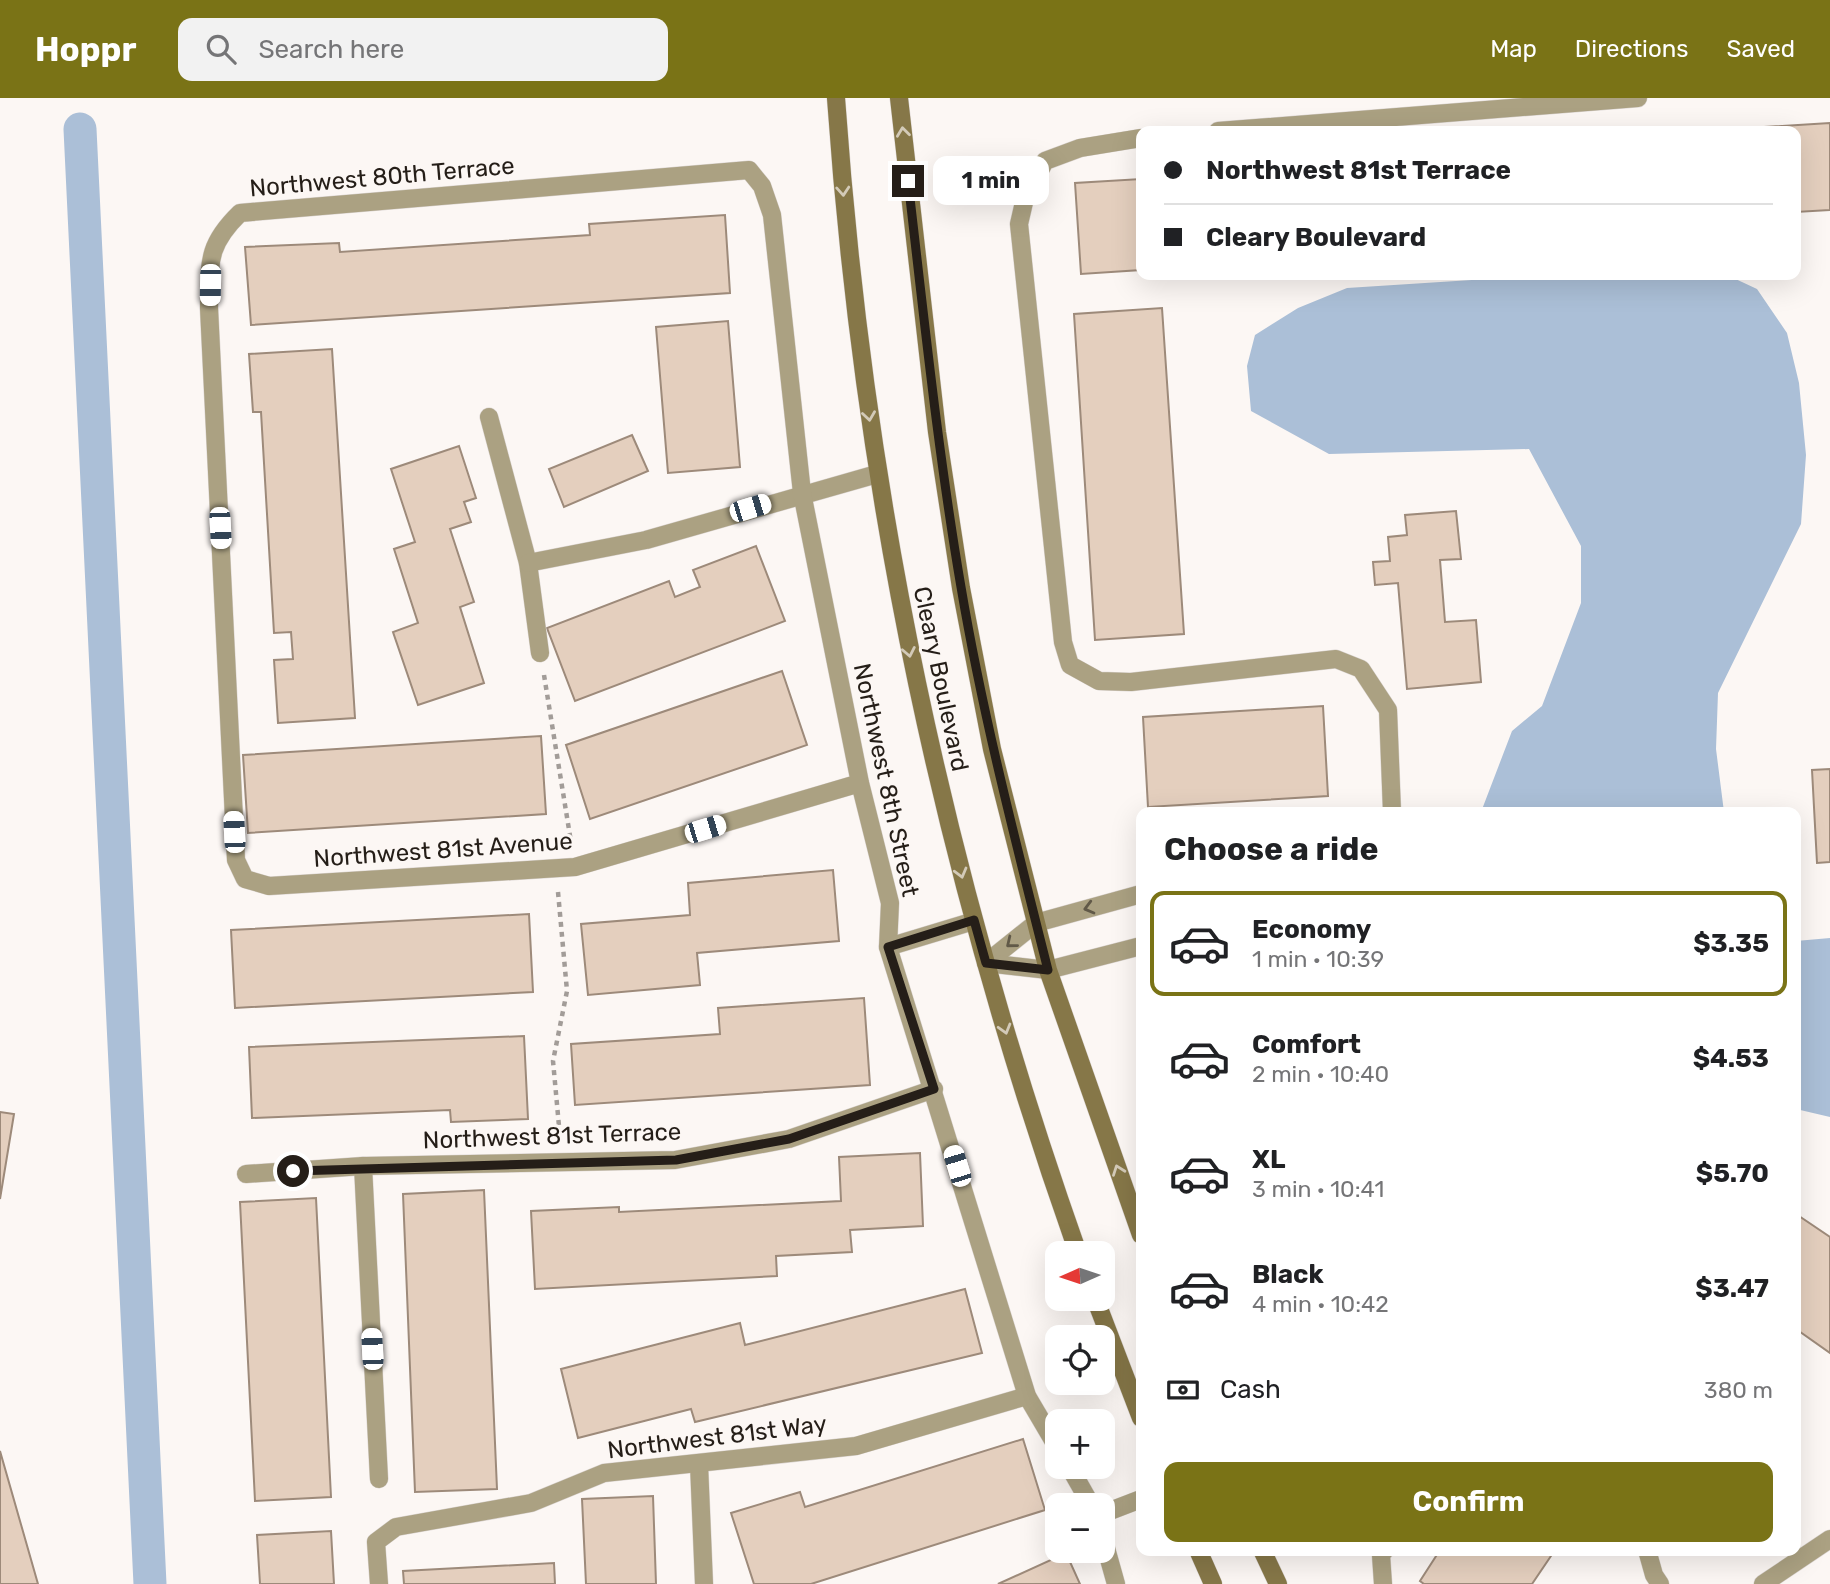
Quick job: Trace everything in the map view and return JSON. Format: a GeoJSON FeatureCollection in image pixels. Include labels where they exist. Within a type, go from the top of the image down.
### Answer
{"type":"FeatureCollection","features":[{"type":"Feature","properties":{"kind":"street","name":"Cleary Boulevard"},"geometry":{"type":"LineString","coordinates":[[836,98],[844,213],[877,474],[912,672],[974,920],[1018,1075],[1075,1241]]}},
{"type":"Feature","properties":{"kind":"street","name":"Cleary Boulevard"},"geometry":{"type":"LineString","coordinates":[[899,98],[937,432],[961,588],[992,749],[1048,970],[1136,1221]]}},
{"type":"Feature","properties":{"kind":"street"},"geometry":{"type":"LineString","coordinates":[[1282,126],[1638,98]]}},
{"type":"Feature","properties":{"kind":"street"},"geometry":{"type":"LineString","coordinates":[[1136,139],[1080,148],[1045,161],[1025,198],[1019,223],[1063,642],[1070,664],[1099,681],[1131,682],[1336,659],[1361,668],[1388,710],[1392,807]]}},
{"type":"Feature","properties":{"kind":"street","name":"Northwest 80th Terrace"},"geometry":{"type":"LineString","coordinates":[[269,886],[245,879],[236,859],[209,308],[210,263],[220,233],[240,213],[749,170],[762,186]]}},
{"type":"Feature","properties":{"kind":"street","name":"Northwest 8th Street"},"geometry":{"type":"LineString","coordinates":[[762,186],[772,215],[802,493],[860,783],[890,903],[888,947],[1027,1396],[1045,1427]]}},
{"type":"Feature","properties":{"kind":"street"},"geometry":{"type":"LineString","coordinates":[[489,418],[528,563],[540,653]]}},
{"type":"Feature","properties":{"kind":"street"},"geometry":{"type":"LineString","coordinates":[[528,563],[646,540],[802,493],[877,474]]}},
{"type":"Feature","properties":{"kind":"street","name":"Northwest 81st Avenue"},"geometry":{"type":"LineString","coordinates":[[269,886],[575,867],[860,783]]}},
{"type":"Feature","properties":{"kind":"street"},"geometry":{"type":"LineString","coordinates":[[986,963],[1036,923],[1136,895]]}},
{"type":"Feature","properties":{"kind":"street"},"geometry":{"type":"LineString","coordinates":[[888,947],[974,920]]}},
{"type":"Feature","properties":{"kind":"street"},"geometry":{"type":"LineString","coordinates":[[986,963],[1048,970],[1136,947]]}},
{"type":"Feature","properties":{"kind":"street","name":"Northwest 81st Terrace"},"geometry":{"type":"LineString","coordinates":[[246,1174],[363,1167],[676,1160],[789,1139],[934,1089]]}},
{"type":"Feature","properties":{"kind":"street"},"geometry":{"type":"LineString","coordinates":[[363,1167],[379,1479]]}},
{"type":"Feature","properties":{"kind":"street"},"geometry":{"type":"LineString","coordinates":[[1100,1311],[1136,1405]]}},
{"type":"Feature","properties":{"kind":"street","name":"Northwest 81st Way"},"geometry":{"type":"LineString","coordinates":[[379,1584],[376,1542],[396,1527],[531,1503],[604,1473],[856,1446],[1027,1396]]}},
{"type":"Feature","properties":{"kind":"street"},"geometry":{"type":"LineString","coordinates":[[699,1464],[704,1584]]}},
{"type":"Feature","properties":{"kind":"street"},"geometry":{"type":"LineString","coordinates":[[1115,1509],[1136,1501]]}},
{"type":"Feature","properties":{"kind":"street"},"geometry":{"type":"LineString","coordinates":[[1763,1584],[1830,1539]]}},
{"type":"Feature","properties":{"kind":"street"},"geometry":{"type":"LineString","coordinates":[[1201,1556],[1213,1584]]}},
{"type":"Feature","properties":{"kind":"street"},"geometry":{"type":"LineString","coordinates":[[1265,1556],[1278,1584]]}},
{"type":"Feature","properties":{"kind":"street"},"geometry":{"type":"LineString","coordinates":[[1381,1556],[1383,1584]]}},
{"type":"Feature","properties":{"kind":"street"},"geometry":{"type":"LineString","coordinates":[[1649,1556],[1654,1575],[1660,1584]]}},
{"type":"Feature","properties":{"kind":"street"},"geometry":{"type":"LineString","coordinates":[[1110,1563],[1116,1584]]}},
{"type":"Feature","properties":{"kind":"path"},"geometry":{"type":"LineString","coordinates":[[540,653],[575,867]]}},
{"type":"Feature","properties":{"kind":"path"},"geometry":{"type":"LineString","coordinates":[[556,868],[567,990],[553,1061],[562,1162]]}},
{"type":"Feature","properties":{"kind":"water"},"geometry":{"type":"Polygon","coordinates":[[[1472,280],[1738,280],[1757,289],[1787,333],[1799,383],[1806,455],[1801,524],[1718,693],[1716,749],[1723,807],[1483,807],[1512,731],[1542,706],[1581,603],[1581,546],[1529,449],[1329,454],[1251,411],[1247,366],[1255,335],[1298,308],[1347,288],[1472,280]]]}},
{"type":"Feature","properties":{"kind":"water"},"geometry":{"type":"Polygon","coordinates":[[[1830,938],[1830,1117],[1801,1110],[1801,941],[1830,938]]]}},
{"type":"Feature","properties":{"kind":"building"},"geometry":{"type":"Polygon","coordinates":[[[1830,123],[1830,210],[1801,212],[1801,126],[1781,126],[1830,123]]]}},
{"type":"Feature","properties":{"kind":"building"},"geometry":{"type":"Polygon","coordinates":[[[1136,179],[1136,270],[1081,274],[1075,183],[1136,179]]]}},
{"type":"Feature","properties":{"kind":"building"},"geometry":{"type":"Polygon","coordinates":[[[725,215],[730,293],[251,325],[245,247],[339,243],[340,252],[590,235],[589,224],[725,215]]]}},
{"type":"Feature","properties":{"kind":"building"},"geometry":{"type":"Polygon","coordinates":[[[1162,308],[1184,634],[1095,640],[1074,314],[1162,308]]]}},
{"type":"Feature","properties":{"kind":"building"},"geometry":{"type":"Polygon","coordinates":[[[728,321],[740,467],[668,473],[656,327],[728,321]]]}},
{"type":"Feature","properties":{"kind":"building"},"geometry":{"type":"Polygon","coordinates":[[[332,349],[355,718],[278,723],[274,660],[293,659],[291,632],[274,633],[261,412],[253,412],[249,354],[332,349]]]}},
{"type":"Feature","properties":{"kind":"building"},"geometry":{"type":"Polygon","coordinates":[[[632,435],[648,471],[564,507],[549,469],[632,435]]]}},
{"type":"Feature","properties":{"kind":"building"},"geometry":{"type":"Polygon","coordinates":[[[459,446],[476,498],[464,502],[471,522],[450,529],[474,602],[460,607],[484,683],[418,705],[393,632],[418,623],[394,549],[415,542],[391,469],[459,446]]]}},
{"type":"Feature","properties":{"kind":"building"},"geometry":{"type":"Polygon","coordinates":[[[1456,511],[1461,559],[1440,560],[1445,622],[1476,620],[1481,682],[1407,689],[1398,583],[1375,585],[1373,562],[1390,561],[1388,537],[1407,535],[1405,515],[1456,511]]]}},
{"type":"Feature","properties":{"kind":"building"},"geometry":{"type":"Polygon","coordinates":[[[756,546],[785,621],[575,701],[547,628],[669,581],[675,597],[700,587],[693,570],[756,546]]]}},
{"type":"Feature","properties":{"kind":"building"},"geometry":{"type":"Polygon","coordinates":[[[782,671],[807,745],[590,819],[566,745],[782,671]]]}},
{"type":"Feature","properties":{"kind":"building"},"geometry":{"type":"Polygon","coordinates":[[[1323,706],[1328,796],[1148,807],[1143,717],[1323,706]]]}},
{"type":"Feature","properties":{"kind":"building"},"geometry":{"type":"Polygon","coordinates":[[[541,736],[546,814],[248,833],[243,755],[541,736]]]}},
{"type":"Feature","properties":{"kind":"building"},"geometry":{"type":"Polygon","coordinates":[[[1830,769],[1830,862],[1817,863],[1812,770],[1830,769]]]}},
{"type":"Feature","properties":{"kind":"building"},"geometry":{"type":"Polygon","coordinates":[[[833,870],[839,941],[697,953],[700,985],[588,995],[581,924],[690,915],[688,883],[833,870]]]}},
{"type":"Feature","properties":{"kind":"building"},"geometry":{"type":"Polygon","coordinates":[[[529,914],[533,992],[235,1008],[231,930],[529,914]]]}},
{"type":"Feature","properties":{"kind":"building"},"geometry":{"type":"Polygon","coordinates":[[[864,998],[870,1085],[575,1105],[571,1044],[720,1034],[718,1008],[864,998]]]}},
{"type":"Feature","properties":{"kind":"building"},"geometry":{"type":"Polygon","coordinates":[[[524,1036],[528,1119],[451,1122],[450,1110],[252,1118],[249,1047],[524,1036]]]}},
{"type":"Feature","properties":{"kind":"building"},"geometry":{"type":"Polygon","coordinates":[[[0,1112],[14,1114],[0,1199],[0,1112]]]}},
{"type":"Feature","properties":{"kind":"building"},"geometry":{"type":"Polygon","coordinates":[[[920,1153],[923,1226],[850,1230],[852,1252],[776,1256],[777,1276],[535,1289],[531,1211],[619,1207],[619,1212],[841,1201],[839,1157],[920,1153]]]}},
{"type":"Feature","properties":{"kind":"building"},"geometry":{"type":"Polygon","coordinates":[[[484,1190],[497,1489],[415,1492],[403,1194],[484,1190]]]}},
{"type":"Feature","properties":{"kind":"building"},"geometry":{"type":"Polygon","coordinates":[[[316,1198],[331,1497],[255,1501],[240,1202],[316,1198]]]}},
{"type":"Feature","properties":{"kind":"building"},"geometry":{"type":"Polygon","coordinates":[[[1801,1217],[1830,1237],[1830,1353],[1801,1333],[1801,1217]]]}},
{"type":"Feature","properties":{"kind":"building"},"geometry":{"type":"Polygon","coordinates":[[[965,1289],[982,1353],[695,1422],[691,1409],[578,1438],[561,1369],[740,1323],[745,1345],[965,1289]]]}},
{"type":"Feature","properties":{"kind":"building"},"geometry":{"type":"Polygon","coordinates":[[[1023,1439],[1045,1510],[811,1584],[754,1584],[731,1513],[800,1492],[805,1507],[1023,1439]]]}},
{"type":"Feature","properties":{"kind":"building"},"geometry":{"type":"Polygon","coordinates":[[[0,1451],[38,1584],[0,1584],[0,1451]]]}},
{"type":"Feature","properties":{"kind":"building"},"geometry":{"type":"Polygon","coordinates":[[[653,1496],[656,1584],[586,1584],[582,1499],[653,1496]]]}},
{"type":"Feature","properties":{"kind":"building"},"geometry":{"type":"Polygon","coordinates":[[[331,1531],[334,1584],[260,1584],[257,1535],[331,1531]]]}},
{"type":"Feature","properties":{"kind":"building"},"geometry":{"type":"Polygon","coordinates":[[[1436,1556],[1551,1556],[1532,1584],[1424,1584],[1420,1581],[1436,1556]]]}},
{"type":"Feature","properties":{"kind":"building"},"geometry":{"type":"Polygon","coordinates":[[[554,1563],[555,1584],[404,1584],[403,1571],[554,1563]]]}},
{"type":"Feature","properties":{"kind":"building"},"geometry":{"type":"Polygon","coordinates":[[[1045,1563],[1071,1563],[1080,1584],[998,1584],[1045,1563]]]}},
{"type":"Feature","properties":{"kind":"waterway"},"geometry":{"type":"LineString","coordinates":[[80,129],[150,1584]]}},
{"type":"Feature","properties":{"kind":"route"},"geometry":{"type":"LineString","coordinates":[[293,1171],[676,1160],[789,1139],[934,1089],[888,947],[974,920],[986,963],[1048,970],[992,749],[961,588],[937,432],[908,181]]}}]}
